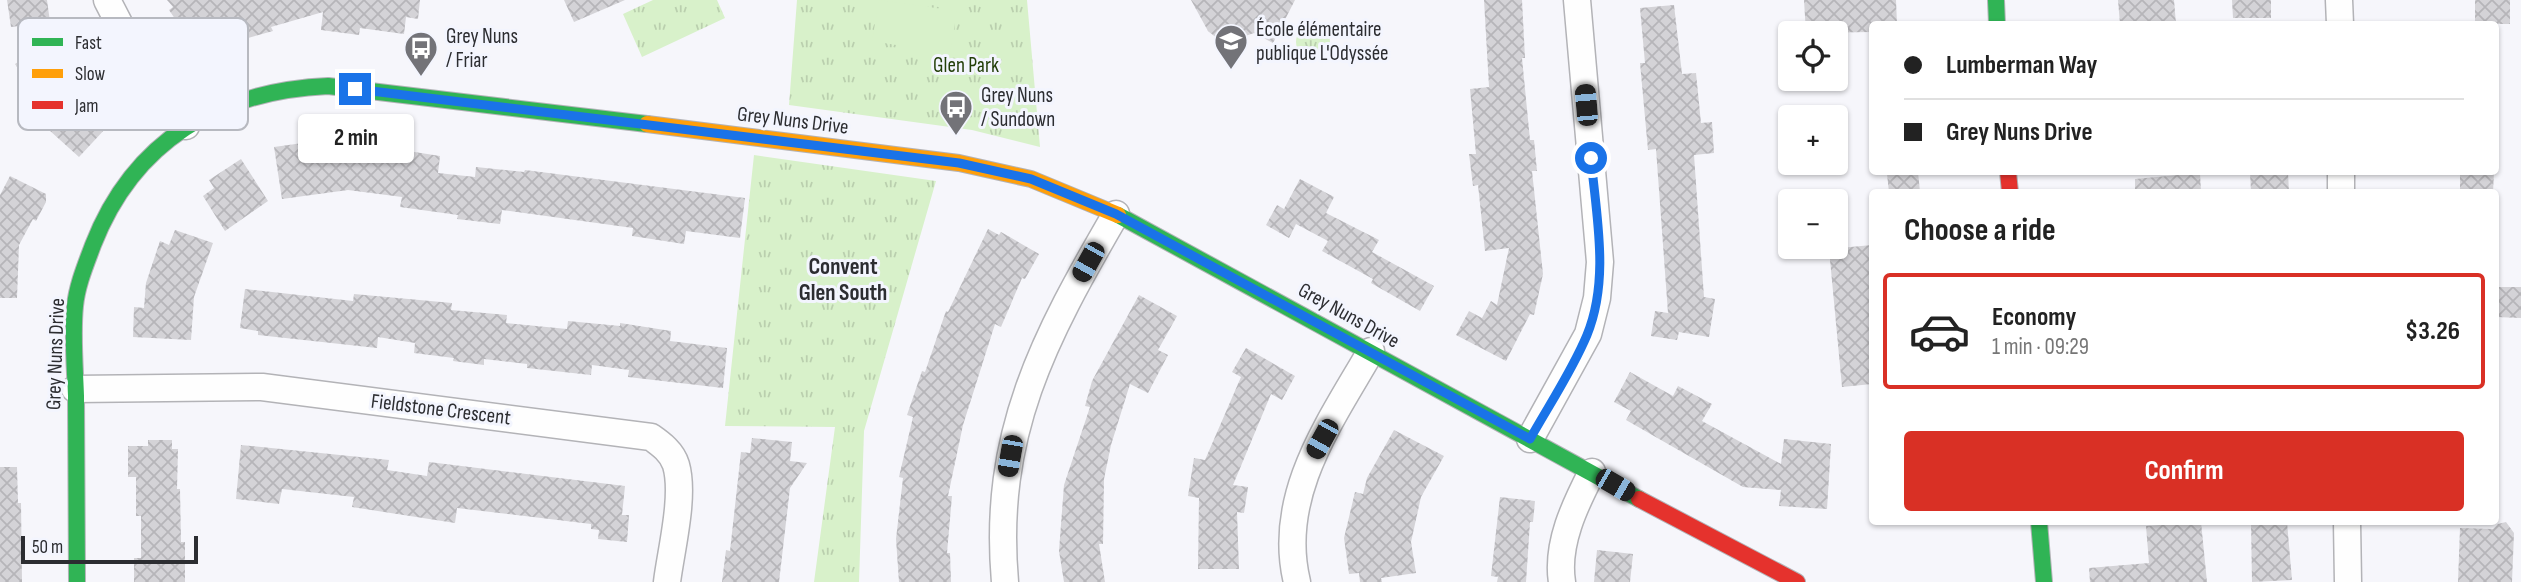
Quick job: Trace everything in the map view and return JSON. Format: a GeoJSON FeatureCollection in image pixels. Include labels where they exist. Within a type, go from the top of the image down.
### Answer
{"type":"FeatureCollection","features":[{"type":"Feature","properties":{"kind":"street"},"geometry":{"type":"LineString","coordinates":[[107,0],[116,18]]}},
{"type":"Feature","properties":{"kind":"street"},"geometry":{"type":"LineString","coordinates":[[1530,439],[1588,334],[1597,298],[1600,262],[1577,0]]}},
{"type":"Feature","properties":{"kind":"street"},"geometry":{"type":"LineString","coordinates":[[1996,0],[1997,21]]}},
{"type":"Feature","properties":{"kind":"street"},"geometry":{"type":"LineString","coordinates":[[2339,0],[2340,21]]}},
{"type":"Feature","properties":{"kind":"street","name":"Grey Nuns Drive"},"geometry":{"type":"LineString","coordinates":[[248,99],[274,91],[328,86],[959,163],[1039,181],[1116,214],[1797,582]]}},
{"type":"Feature","properties":{"kind":"street","name":"Grey Nuns Drive"},"geometry":{"type":"LineString","coordinates":[[76,582],[75,305],[91,244],[117,196],[135,172],[182,130]]}},
{"type":"Feature","properties":{"kind":"street"},"geometry":{"type":"LineString","coordinates":[[1004,582],[1002,525],[1007,470],[1019,412],[1041,352],[1116,214]]}},
{"type":"Feature","properties":{"kind":"street"},"geometry":{"type":"LineString","coordinates":[[1297,582],[1291,539],[1293,511],[1300,485],[1311,457],[1371,351]]}},
{"type":"Feature","properties":{"kind":"street","name":"Fieldstone Crescent"},"geometry":{"type":"LineString","coordinates":[[75,389],[262,387],[651,437],[666,448],[676,465],[679,490],[667,582]]}},
{"type":"Feature","properties":{"kind":"street"},"geometry":{"type":"LineString","coordinates":[[1562,582],[1563,547],[1576,503],[1592,472]]}},
{"type":"Feature","properties":{"kind":"street"},"geometry":{"type":"LineString","coordinates":[[2039,525],[2044,582]]}},
{"type":"Feature","properties":{"kind":"street"},"geometry":{"type":"LineString","coordinates":[[2347,525],[2348,582]]}},
{"type":"Feature","properties":{"kind":"green space"},"geometry":{"type":"Polygon","coordinates":[[[653,0],[717,0],[725,18],[642,57],[623,14],[653,0]]]}},
{"type":"Feature","properties":{"kind":"green space","name":"Glen Park"},"geometry":{"type":"Polygon","coordinates":[[[797,0],[1027,0],[1040,147],[972,130],[789,105],[797,0]]]}},
{"type":"Feature","properties":{"kind":"green space"},"geometry":{"type":"Polygon","coordinates":[[[879,0],[957,11],[950,54],[872,41],[879,0]]]}},
{"type":"Feature","properties":{"kind":"green space"},"geometry":{"type":"Polygon","coordinates":[[[1313,25],[1325,30],[1330,42],[1325,54],[1313,59],[1301,54],[1296,42],[1301,30],[1313,25]]]}},
{"type":"Feature","properties":{"kind":"green space"},"geometry":{"type":"Polygon","coordinates":[[[754,155],[936,181],[864,431],[859,582],[814,582],[835,427],[725,426],[754,155]]]}},
{"type":"Feature","properties":{"kind":"building"},"geometry":{"type":"Polygon","coordinates":[[[7,0],[47,0],[49,18],[18,18],[18,26],[11,27],[7,0]]]}},
{"type":"Feature","properties":{"kind":"building"},"geometry":{"type":"Polygon","coordinates":[[[167,0],[420,0],[418,19],[406,17],[404,34],[360,28],[359,35],[321,30],[323,12],[271,27],[273,31],[248,38],[248,18],[174,18],[169,10],[173,7],[167,0]]]}},
{"type":"Feature","properties":{"kind":"building"},"geometry":{"type":"Polygon","coordinates":[[[564,0],[625,0],[574,22],[564,0]]]}},
{"type":"Feature","properties":{"kind":"building"},"geometry":{"type":"Polygon","coordinates":[[[1191,0],[1295,0],[1273,43],[1254,33],[1231,41],[1218,39],[1208,31],[1191,0]]]}},
{"type":"Feature","properties":{"kind":"building"},"geometry":{"type":"Polygon","coordinates":[[[1484,0],[1522,0],[1525,58],[1522,58],[1530,140],[1534,140],[1537,171],[1532,171],[1543,274],[1534,315],[1530,314],[1506,361],[1456,335],[1469,311],[1482,318],[1491,301],[1497,305],[1509,248],[1485,251],[1478,185],[1473,186],[1469,154],[1476,154],[1470,89],[1489,87],[1484,0]]]}},
{"type":"Feature","properties":{"kind":"building"},"geometry":{"type":"Polygon","coordinates":[[[1804,0],[1896,0],[1897,21],[1869,21],[1869,32],[1848,32],[1848,21],[1805,21],[1804,0]]]}},
{"type":"Feature","properties":{"kind":"building"},"geometry":{"type":"Polygon","coordinates":[[[2118,0],[2174,0],[2176,21],[2120,21],[2118,0]]]}},
{"type":"Feature","properties":{"kind":"building"},"geometry":{"type":"Polygon","coordinates":[[[2232,0],[2271,0],[2271,18],[2233,18],[2232,0]]]}},
{"type":"Feature","properties":{"kind":"building"},"geometry":{"type":"Polygon","coordinates":[[[2475,0],[2510,0],[2510,24],[2475,21],[2475,0]]]}},
{"type":"Feature","properties":{"kind":"building"},"geometry":{"type":"Polygon","coordinates":[[[1674,5],[1682,74],[1696,73],[1701,123],[1712,122],[1714,153],[1694,155],[1704,297],[1715,299],[1709,337],[1679,332],[1677,340],[1651,336],[1655,311],[1668,313],[1656,149],[1648,150],[1640,63],[1645,63],[1640,8],[1674,5]]]}},
{"type":"Feature","properties":{"kind":"building"},"geometry":{"type":"Polygon","coordinates":[[[49,130],[104,130],[79,157],[49,130]]]}},
{"type":"Feature","properties":{"kind":"building"},"geometry":{"type":"Polygon","coordinates":[[[310,142],[312,153],[343,149],[407,157],[408,151],[440,156],[438,173],[475,177],[476,167],[525,170],[745,198],[740,238],[686,231],[684,244],[632,236],[633,228],[502,210],[500,224],[457,219],[458,215],[400,207],[402,197],[348,190],[282,199],[274,147],[310,142]]]}},
{"type":"Feature","properties":{"kind":"building"},"geometry":{"type":"Polygon","coordinates":[[[241,159],[268,201],[225,231],[203,196],[214,188],[209,180],[241,159]]]}},
{"type":"Feature","properties":{"kind":"building"},"geometry":{"type":"Polygon","coordinates":[[[1887,175],[1918,175],[1920,189],[1889,189],[1887,175]]]}},
{"type":"Feature","properties":{"kind":"building"},"geometry":{"type":"Polygon","coordinates":[[[2200,175],[2201,189],[2135,189],[2135,179],[2200,175]]]}},
{"type":"Feature","properties":{"kind":"building"},"geometry":{"type":"Polygon","coordinates":[[[2250,175],[2288,175],[2289,189],[2251,189],[2250,175]]]}},
{"type":"Feature","properties":{"kind":"building"},"geometry":{"type":"Polygon","coordinates":[[[2460,175],[2494,175],[2493,189],[2460,189],[2460,175]]]}},
{"type":"Feature","properties":{"kind":"building"},"geometry":{"type":"Polygon","coordinates":[[[10,176],[46,194],[46,202],[19,245],[17,298],[0,298],[0,195],[10,176]]]}},
{"type":"Feature","properties":{"kind":"building"},"geometry":{"type":"Polygon","coordinates":[[[1300,179],[1334,197],[1326,213],[1379,240],[1372,252],[1434,286],[1420,311],[1371,283],[1373,279],[1322,251],[1328,241],[1296,224],[1289,238],[1266,225],[1277,205],[1284,209],[1300,179]]]}},
{"type":"Feature","properties":{"kind":"building"},"geometry":{"type":"Polygon","coordinates":[[[988,229],[999,235],[1001,232],[1039,254],[1025,279],[1022,278],[1001,327],[995,324],[963,425],[948,496],[952,496],[947,553],[950,553],[951,582],[899,582],[896,539],[903,478],[899,477],[913,417],[907,415],[946,311],[948,312],[988,229]]]}},
{"type":"Feature","properties":{"kind":"building"},"geometry":{"type":"Polygon","coordinates":[[[175,230],[213,243],[194,297],[191,340],[133,337],[134,307],[144,308],[146,283],[160,241],[169,245],[175,230]]]}},
{"type":"Feature","properties":{"kind":"building"},"geometry":{"type":"Polygon","coordinates":[[[1869,245],[1869,384],[1842,387],[1830,259],[1848,259],[1848,247],[1869,245]]]}},
{"type":"Feature","properties":{"kind":"building"},"geometry":{"type":"Polygon","coordinates":[[[2499,287],[2521,287],[2521,318],[2499,317],[2499,287]]]}},
{"type":"Feature","properties":{"kind":"building"},"geometry":{"type":"Polygon","coordinates":[[[245,289],[353,301],[354,294],[452,303],[451,310],[507,315],[506,323],[567,329],[568,321],[620,326],[620,323],[671,331],[670,341],[727,348],[723,388],[628,377],[629,370],[592,365],[591,375],[527,368],[527,364],[484,359],[484,365],[453,361],[454,358],[414,353],[415,343],[378,337],[377,348],[258,335],[258,331],[240,328],[245,289]]]}},
{"type":"Feature","properties":{"kind":"building"},"geometry":{"type":"Polygon","coordinates":[[[1139,295],[1177,316],[1158,350],[1168,355],[1148,393],[1130,384],[1111,445],[1104,479],[1103,544],[1099,544],[1105,582],[1064,582],[1059,551],[1064,485],[1090,407],[1085,406],[1092,381],[1139,295]]]}},
{"type":"Feature","properties":{"kind":"building"},"geometry":{"type":"Polygon","coordinates":[[[1246,348],[1295,376],[1282,400],[1271,394],[1233,485],[1248,487],[1244,513],[1237,512],[1239,569],[1198,569],[1199,498],[1188,496],[1194,458],[1205,460],[1241,377],[1232,372],[1246,348]]]}},
{"type":"Feature","properties":{"kind":"building"},"geometry":{"type":"Polygon","coordinates":[[[1630,372],[1673,396],[1678,386],[1712,404],[1702,421],[1781,464],[1784,439],[1831,444],[1827,509],[1779,506],[1781,490],[1743,487],[1626,420],[1631,411],[1614,402],[1630,372]]]}},
{"type":"Feature","properties":{"kind":"building"},"geometry":{"type":"Polygon","coordinates":[[[1394,430],[1444,456],[1421,497],[1411,542],[1416,573],[1381,578],[1382,582],[1360,582],[1359,573],[1349,574],[1344,538],[1355,492],[1363,494],[1367,478],[1394,430]]]}},
{"type":"Feature","properties":{"kind":"building"},"geometry":{"type":"Polygon","coordinates":[[[752,438],[792,442],[790,461],[807,463],[790,488],[779,582],[722,582],[726,550],[730,551],[741,452],[750,453],[752,438]]]}},
{"type":"Feature","properties":{"kind":"building"},"geometry":{"type":"Polygon","coordinates":[[[148,440],[172,440],[172,449],[178,449],[177,489],[180,489],[181,542],[185,542],[185,582],[134,582],[134,558],[141,558],[141,516],[136,516],[136,477],[128,477],[128,446],[148,446],[148,440]]]}},
{"type":"Feature","properties":{"kind":"building"},"geometry":{"type":"Polygon","coordinates":[[[241,445],[389,460],[387,470],[427,476],[429,462],[625,486],[622,515],[629,515],[627,542],[598,539],[599,530],[591,529],[591,524],[457,508],[455,523],[352,507],[354,497],[282,489],[279,504],[236,499],[241,445]]]}},
{"type":"Feature","properties":{"kind":"building"},"geometry":{"type":"Polygon","coordinates":[[[0,467],[17,467],[18,503],[21,503],[22,582],[0,582],[0,467]]]}},
{"type":"Feature","properties":{"kind":"building"},"geometry":{"type":"Polygon","coordinates":[[[1500,497],[1535,501],[1533,522],[1530,522],[1526,582],[1497,582],[1498,577],[1491,576],[1500,497]]]}},
{"type":"Feature","properties":{"kind":"building"},"geometry":{"type":"Polygon","coordinates":[[[2506,522],[2514,533],[2512,582],[2458,582],[2460,528],[2493,529],[2506,522]]]}},
{"type":"Feature","properties":{"kind":"building"},"geometry":{"type":"Polygon","coordinates":[[[2201,525],[2207,582],[2090,582],[2089,568],[2149,563],[2146,526],[2201,525]]]}},
{"type":"Feature","properties":{"kind":"building"},"geometry":{"type":"Polygon","coordinates":[[[2251,525],[2287,525],[2292,580],[2252,582],[2251,525]]]}},
{"type":"Feature","properties":{"kind":"building"},"geometry":{"type":"Polygon","coordinates":[[[1597,550],[1633,554],[1630,582],[1594,582],[1597,550]]]}},
{"type":"Feature","properties":{"kind":"traffic: fast"},"geometry":{"type":"LineString","coordinates":[[1996,0],[1997,21]]}},
{"type":"Feature","properties":{"kind":"traffic: fast"},"geometry":{"type":"LineString","coordinates":[[248,99],[288,90],[328,86],[647,124]]}},
{"type":"Feature","properties":{"kind":"traffic: fast"},"geometry":{"type":"LineString","coordinates":[[77,582],[74,340],[76,298],[93,245],[110,208],[132,177],[157,150],[182,130]]}},
{"type":"Feature","properties":{"kind":"traffic: fast"},"geometry":{"type":"LineString","coordinates":[[1118,215],[1639,499]]}},
{"type":"Feature","properties":{"kind":"traffic: fast"},"geometry":{"type":"LineString","coordinates":[[2039,525],[2044,582]]}},
{"type":"Feature","properties":{"kind":"traffic: slow"},"geometry":{"type":"LineString","coordinates":[[647,124],[959,163],[1031,179],[1118,215]]}},
{"type":"Feature","properties":{"kind":"traffic: jam"},"geometry":{"type":"LineString","coordinates":[[2008,175],[2010,189]]}},
{"type":"Feature","properties":{"kind":"traffic: jam"},"geometry":{"type":"LineString","coordinates":[[1639,499],[1797,582]]}},
{"type":"Feature","properties":{"kind":"place","name":"École élémentaire publique L'Odyssée"},"geometry":{"type":"Point","coordinates":[1231,71]}},
{"type":"Feature","properties":{"kind":"place","name":"Grey Nuns / Friar"},"geometry":{"type":"Point","coordinates":[421,78]}},
{"type":"Feature","properties":{"kind":"place","name":"Grey Nuns / Sundown"},"geometry":{"type":"Point","coordinates":[956,137]}},
{"type":"Feature","properties":{"kind":"district","name":"Convent Glen South"},"geometry":{"type":"Point","coordinates":[843,279]}},
{"type":"Feature","properties":{"kind":"route"},"geometry":{"type":"LineString","coordinates":[[355,89],[876,151],[1004,171],[1080,197],[1116,214],[1530,439],[1588,334],[1597,298],[1600,262],[1591,158]]}}]}
